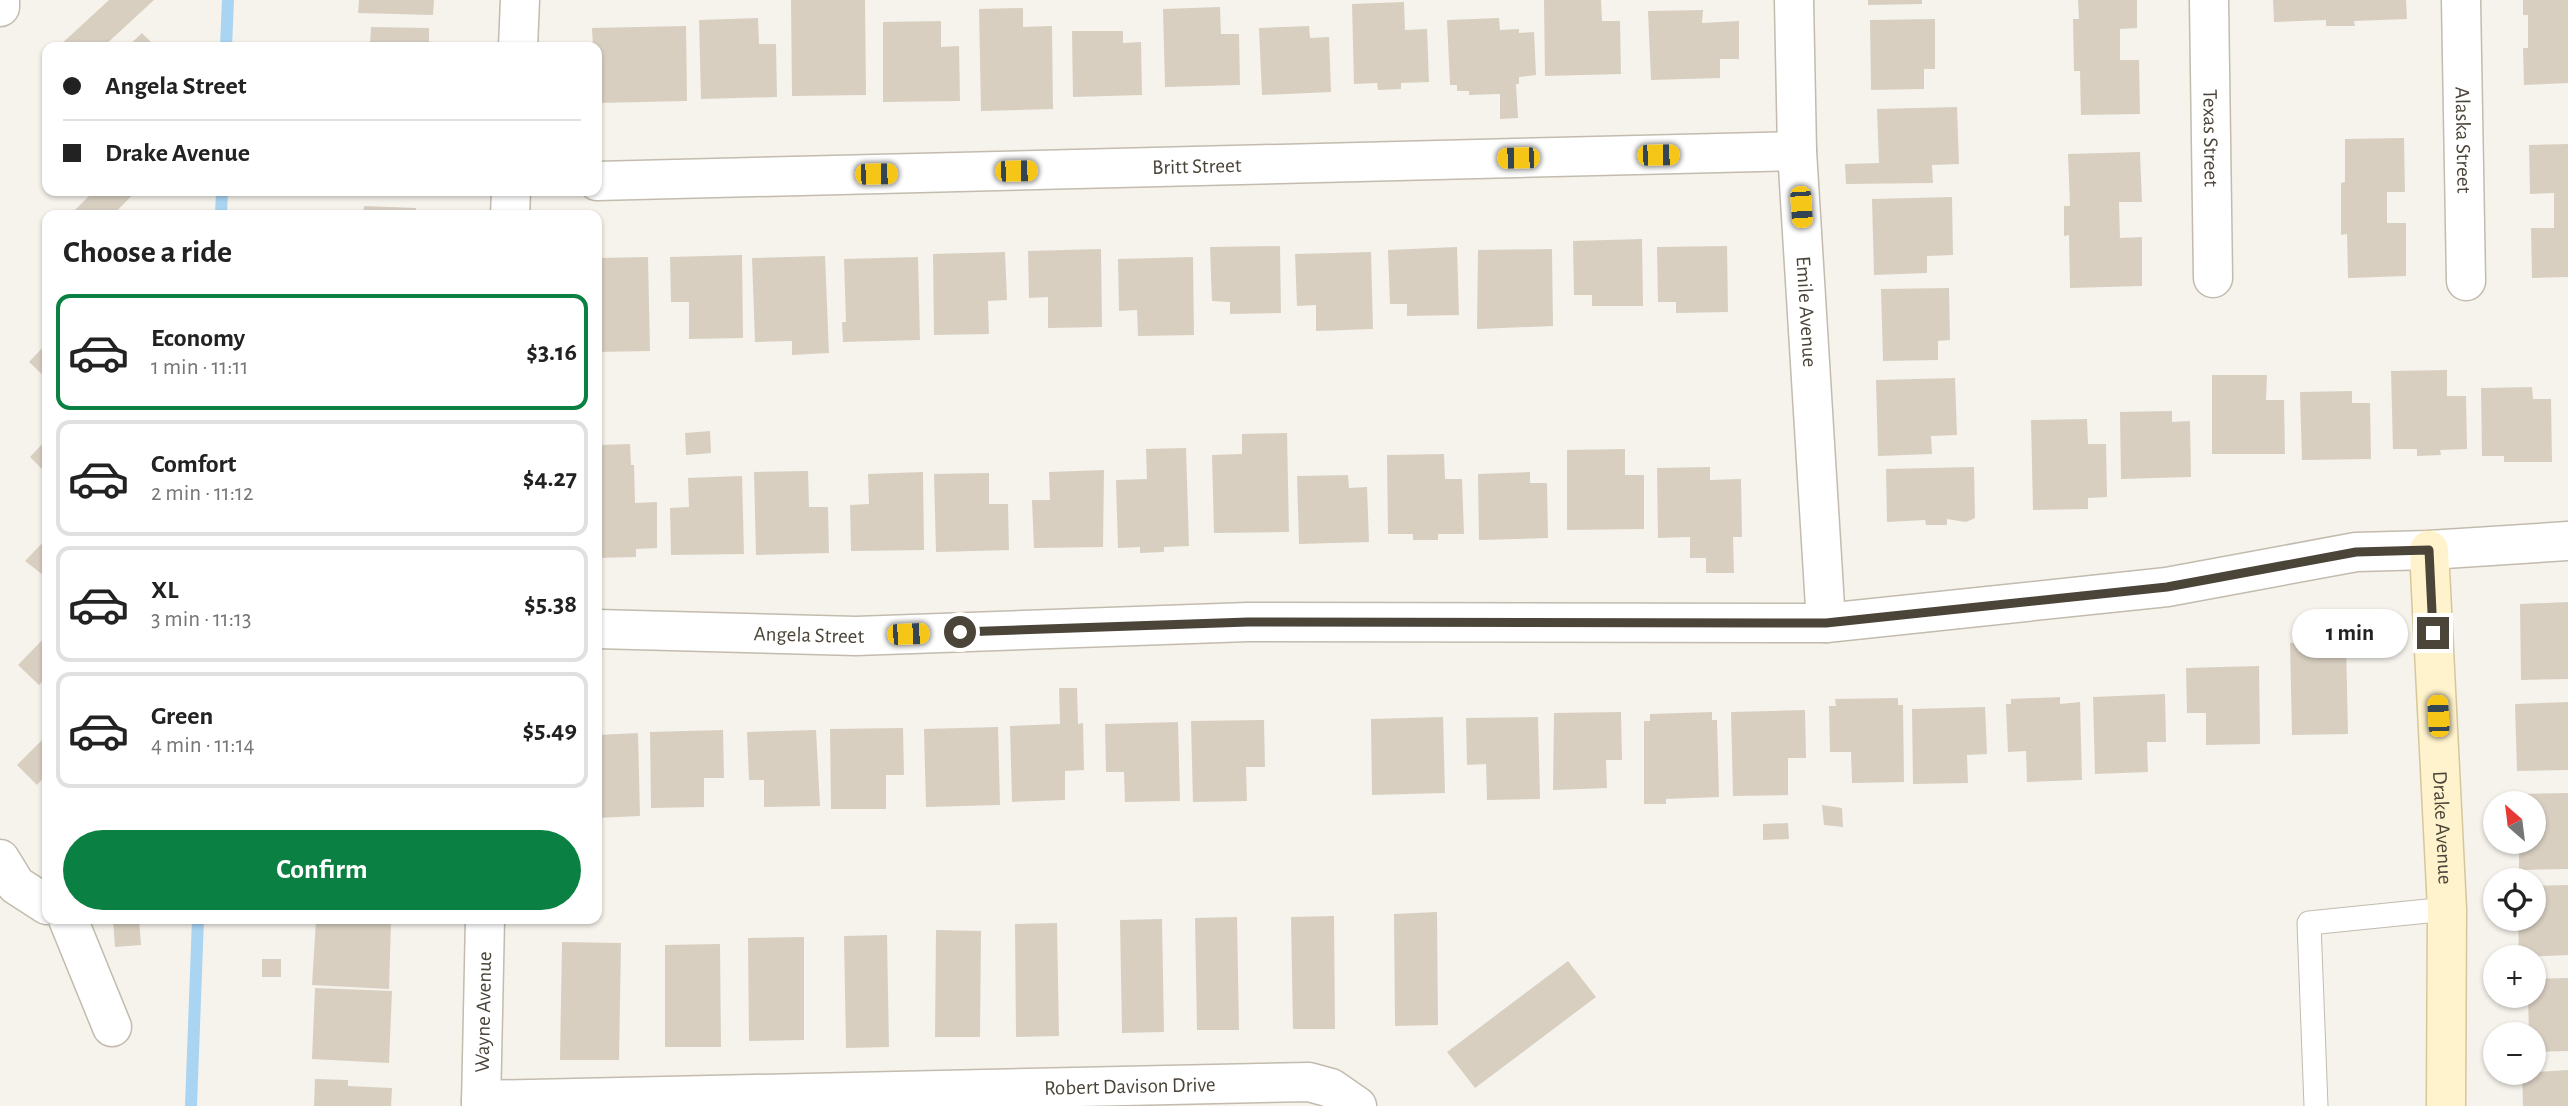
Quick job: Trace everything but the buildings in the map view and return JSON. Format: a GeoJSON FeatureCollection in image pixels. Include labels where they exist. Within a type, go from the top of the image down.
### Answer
{"type":"FeatureCollection","features":[{"type":"Feature","properties":{"kind":"street"},"geometry":{"type":"LineString","coordinates":[[0,0],[0,7]]}},
{"type":"Feature","properties":{"kind":"street"},"geometry":{"type":"LineString","coordinates":[[518,42],[520,0]]}},
{"type":"Feature","properties":{"kind":"street","name":"Emile Avenue"},"geometry":{"type":"LineString","coordinates":[[1794,0],[1797,151],[1826,623]]}},
{"type":"Feature","properties":{"kind":"street","name":"Texas Street"},"geometry":{"type":"LineString","coordinates":[[2209,0],[2213,278]]}},
{"type":"Feature","properties":{"kind":"street","name":"Alaska Street"},"geometry":{"type":"LineString","coordinates":[[2461,0],[2466,281]]}},
{"type":"Feature","properties":{"kind":"street","name":"Britt Street"},"geometry":{"type":"LineString","coordinates":[[602,181],[1797,151]]}},
{"type":"Feature","properties":{"kind":"street","name":"Angela Street"},"geometry":{"type":"LineString","coordinates":[[602,629],[856,636],[1248,622],[1826,623],[2167,587],[2356,552],[2568,541]]}},
{"type":"Feature","properties":{"kind":"street","name":"Drake Avenue"},"geometry":{"type":"LineString","coordinates":[[2429,550],[2447,909],[2446,1106]]}},
{"type":"Feature","properties":{"kind":"street"},"geometry":{"type":"LineString","coordinates":[[0,859],[16,885],[42,902]]}},
{"type":"Feature","properties":{"kind":"street"},"geometry":{"type":"LineString","coordinates":[[70,924],[112,1027]]}},
{"type":"Feature","properties":{"kind":"street","name":"Wayne Avenue"},"geometry":{"type":"LineString","coordinates":[[481,1103],[485,924]]}},
{"type":"Feature","properties":{"kind":"street","name":"Robert Davison Drive"},"geometry":{"type":"LineString","coordinates":[[481,1103],[1309,1082],[1331,1088],[1356,1104]]}},
{"type":"Feature","properties":{"kind":"lane"},"geometry":{"type":"LineString","coordinates":[[2316,1106],[2309,923],[2447,909]]}},
{"type":"Feature","properties":{"kind":"waterway"},"geometry":{"type":"LineString","coordinates":[[226,42],[228,0]]}},
{"type":"Feature","properties":{"kind":"waterway"},"geometry":{"type":"LineString","coordinates":[[221,210],[222,196]]}},
{"type":"Feature","properties":{"kind":"waterway"},"geometry":{"type":"LineString","coordinates":[[191,1106],[198,924]]}},
{"type":"Feature","properties":{"kind":"route"},"geometry":{"type":"LineString","coordinates":[[960,632],[1248,622],[1826,623],[2167,587],[2356,552],[2429,550],[2433,633]]}}]}
